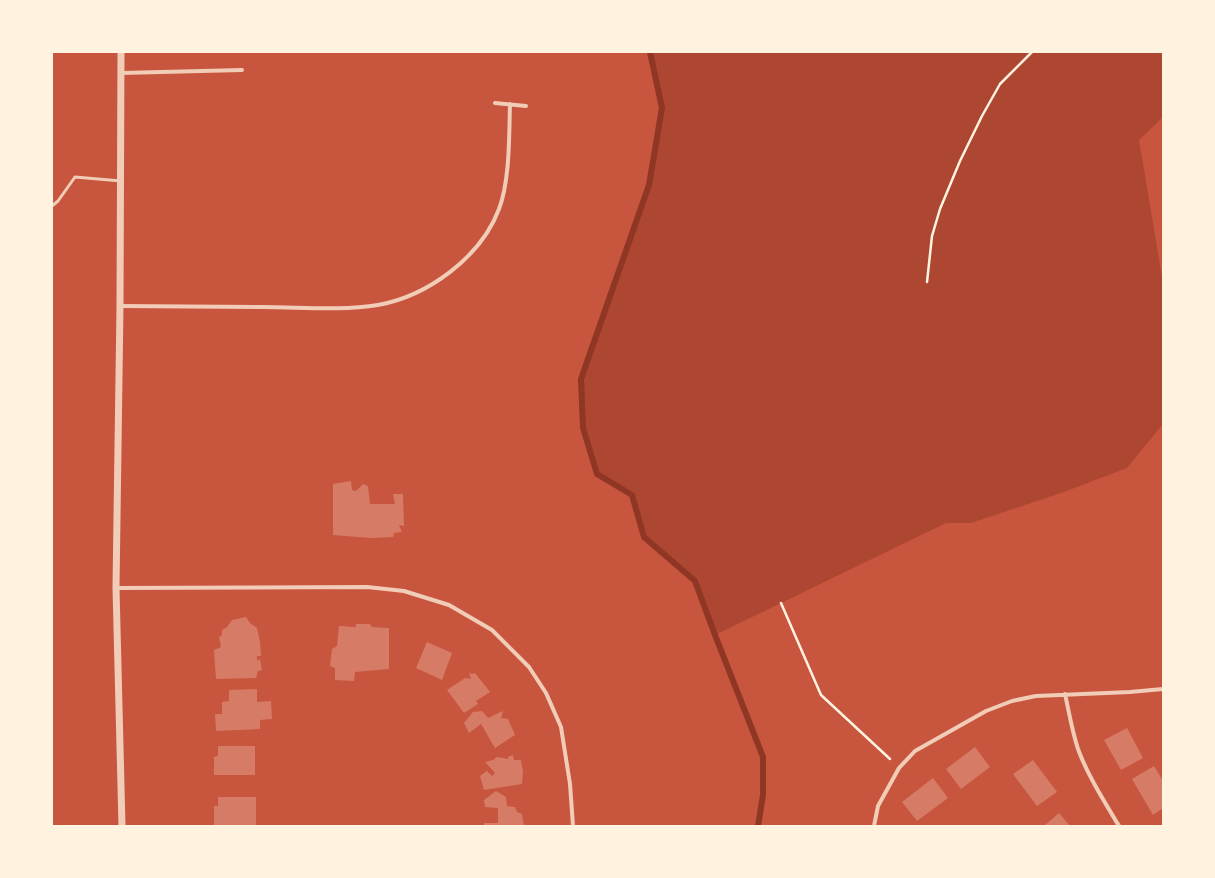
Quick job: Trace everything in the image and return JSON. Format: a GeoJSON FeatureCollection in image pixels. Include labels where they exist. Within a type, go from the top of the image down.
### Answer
{"type":"FeatureCollection","features":[{"type":"Feature","properties":{"kind":"street"},"geometry":{"type":"LineString","coordinates":[[121,52],[120,306],[116,588],[122,826]]}},
{"type":"Feature","properties":{"kind":"street"},"geometry":{"type":"LineString","coordinates":[[121,73],[242,70]]}},
{"type":"Feature","properties":{"kind":"street"},"geometry":{"type":"LineString","coordinates":[[495,103],[526,106]]}},
{"type":"Feature","properties":{"kind":"street"},"geometry":{"type":"LineString","coordinates":[[120,306],[340,308],[378,304],[400,298],[423,289],[455,269],[469,256],[486,235],[495,219],[502,198],[507,173],[510,104]]}},
{"type":"Feature","properties":{"kind":"street"},"geometry":{"type":"LineString","coordinates":[[116,588],[366,587],[404,591],[449,605],[492,630],[529,667],[546,693],[561,727],[570,784],[573,826]]}},
{"type":"Feature","properties":{"kind":"street"},"geometry":{"type":"LineString","coordinates":[[874,826],[878,806],[899,768],[915,751],[986,711],[1012,701],[1036,696],[1163,689]]}},
{"type":"Feature","properties":{"kind":"street"},"geometry":{"type":"LineString","coordinates":[[1065,694],[1078,748],[1088,772],[1119,826]]}},
{"type":"Feature","properties":{"kind":"lane"},"geometry":{"type":"LineString","coordinates":[[52,206],[58,201],[75,177],[121,181]]}},
{"type":"Feature","properties":{"kind":"path"},"geometry":{"type":"LineString","coordinates":[[928,282],[932,236],[940,209],[960,161],[982,116],[1000,84],[1032,52]]}},
{"type":"Feature","properties":{"kind":"path"},"geometry":{"type":"LineString","coordinates":[[781,603],[821,695],[899,768]]}},
{"type":"Feature","properties":{"kind":"shaded area"},"geometry":{"type":"Polygon","coordinates":[[[650,52],[1163,52],[1163,117],[1139,140],[1163,283],[1163,424],[1127,468],[1064,492],[971,523],[946,523],[715,635],[695,581],[644,537],[632,495],[597,474],[583,428],[581,379],[649,185],[662,108],[650,52]]]}},
{"type":"Feature","properties":{"kind":"building"},"geometry":{"type":"Polygon","coordinates":[[[351,481],[352,490],[356,491],[363,484],[368,486],[370,504],[395,504],[393,494],[403,494],[404,526],[399,525],[402,532],[394,533],[393,537],[371,538],[333,535],[333,484],[351,481]]]}},
{"type":"Feature","properties":{"kind":"building"},"geometry":{"type":"Polygon","coordinates":[[[246,617],[250,623],[257,628],[261,656],[257,656],[257,661],[260,659],[262,670],[258,671],[256,678],[216,679],[214,650],[221,647],[219,637],[222,635],[222,630],[227,627],[232,620],[246,617]]]}},
{"type":"Feature","properties":{"kind":"building"},"geometry":{"type":"Polygon","coordinates":[[[356,624],[370,624],[372,627],[389,628],[389,669],[355,672],[354,681],[335,680],[335,668],[330,666],[332,649],[337,646],[339,626],[356,627],[356,624]]]}},
{"type":"Feature","properties":{"kind":"building"},"geometry":{"type":"Polygon","coordinates":[[[427,642],[452,653],[442,680],[416,668],[427,642]]]}},
{"type":"Feature","properties":{"kind":"building"},"geometry":{"type":"Polygon","coordinates":[[[469,673],[475,673],[490,692],[476,701],[478,704],[464,713],[447,690],[465,678],[471,679],[469,673]]]}},
{"type":"Feature","properties":{"kind":"building"},"geometry":{"type":"Polygon","coordinates":[[[257,689],[257,702],[271,701],[272,719],[260,720],[260,729],[216,731],[215,714],[222,714],[222,702],[229,701],[229,690],[257,689]]]}},
{"type":"Feature","properties":{"kind":"building"},"geometry":{"type":"Polygon","coordinates":[[[482,711],[488,718],[503,711],[501,718],[508,719],[515,735],[495,748],[481,724],[469,733],[464,723],[473,712],[482,711]]]}},
{"type":"Feature","properties":{"kind":"building"},"geometry":{"type":"Polygon","coordinates":[[[1127,728],[1143,758],[1121,770],[1104,740],[1127,728]]]}},
{"type":"Feature","properties":{"kind":"building"},"geometry":{"type":"Polygon","coordinates":[[[218,746],[255,746],[255,775],[214,775],[214,757],[218,756],[218,746]]]}},
{"type":"Feature","properties":{"kind":"building"},"geometry":{"type":"Polygon","coordinates":[[[975,747],[990,767],[961,789],[946,769],[975,747]]]}},
{"type":"Feature","properties":{"kind":"building"},"geometry":{"type":"Polygon","coordinates":[[[513,755],[514,760],[521,760],[523,772],[522,784],[484,790],[480,776],[487,771],[492,776],[495,773],[485,762],[493,760],[497,757],[508,759],[508,757],[513,755]]]}},
{"type":"Feature","properties":{"kind":"building"},"geometry":{"type":"Polygon","coordinates":[[[1033,760],[1057,792],[1037,806],[1013,774],[1033,760]]]}},
{"type":"Feature","properties":{"kind":"building"},"geometry":{"type":"Polygon","coordinates":[[[1154,766],[1163,781],[1163,808],[1153,815],[1132,779],[1154,766]]]}},
{"type":"Feature","properties":{"kind":"building"},"geometry":{"type":"Polygon","coordinates":[[[933,778],[948,798],[917,821],[902,802],[933,778]]]}},
{"type":"Feature","properties":{"kind":"building"},"geometry":{"type":"Polygon","coordinates":[[[496,791],[506,797],[507,806],[515,807],[517,812],[522,814],[524,826],[484,826],[484,823],[498,823],[498,808],[485,807],[484,800],[496,791]]]}},
{"type":"Feature","properties":{"kind":"building"},"geometry":{"type":"Polygon","coordinates":[[[218,797],[256,797],[256,825],[214,826],[214,806],[218,806],[218,797]]]}},
{"type":"Feature","properties":{"kind":"building"},"geometry":{"type":"Polygon","coordinates":[[[1059,813],[1070,826],[1044,826],[1059,813]]]}},
{"type":"Feature","properties":{"kind":"waterway"},"geometry":{"type":"LineString","coordinates":[[650,52],[662,108],[649,185],[581,379],[583,428],[597,474],[632,495],[644,537],[695,581],[763,757],[763,795],[758,826]]}}]}
